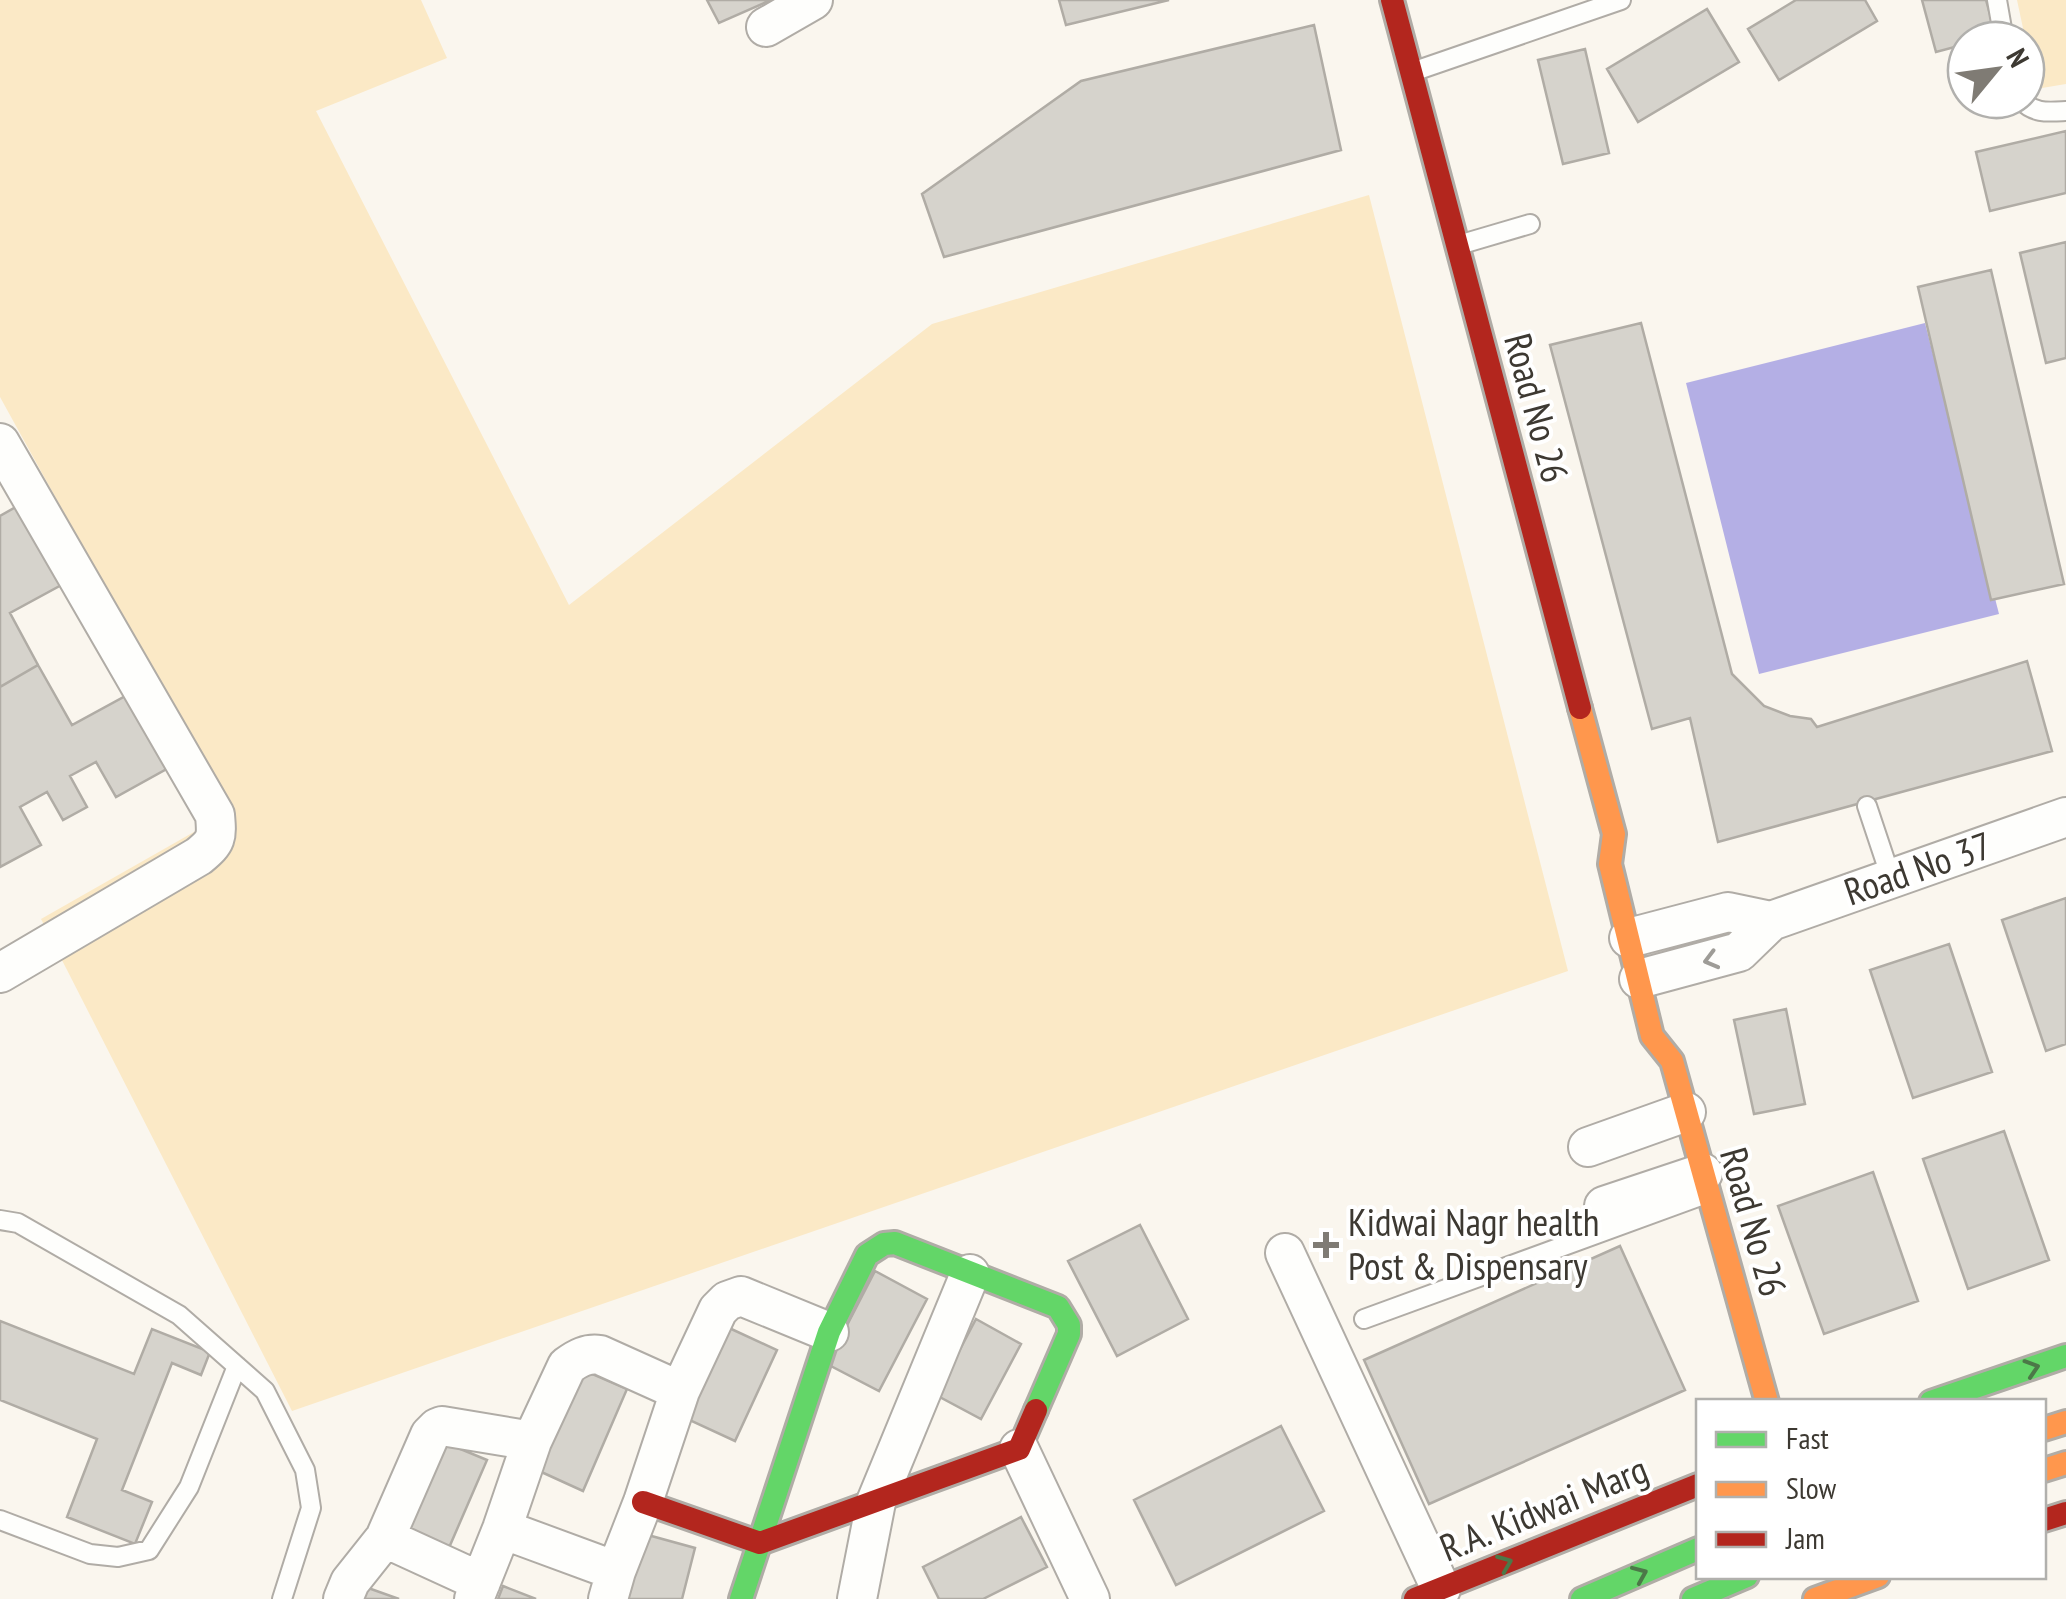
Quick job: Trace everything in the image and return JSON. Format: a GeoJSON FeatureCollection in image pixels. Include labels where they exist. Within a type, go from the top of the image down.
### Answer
{"type":"FeatureCollection","features":[{"type":"Feature","properties":{"kind":"street"},"geometry":{"type":"LineString","coordinates":[[766,27],[814,0]]}},
{"type":"Feature","properties":{"kind":"street","name":"Road No 26"},"geometry":{"type":"LineString","coordinates":[[1392,0],[1614,834],[1610,864],[1644,928],[1658,981],[1652,1036],[1672,1061],[1765,1399]]}},
{"type":"Feature","properties":{"kind":"street"},"geometry":{"type":"LineString","coordinates":[[0,443],[215,815],[217,834],[212,845],[199,856],[0,973]]}},
{"type":"Feature","properties":{"kind":"street","name":"Road No 37"},"geometry":{"type":"LineString","coordinates":[[1658,981],[1740,952],[1771,921],[2066,817]]}},
{"type":"Feature","properties":{"kind":"street","name":"Road No 26"},"geometry":{"type":"LineString","coordinates":[[1614,834],[1636,860]]}},
{"type":"Feature","properties":{"kind":"street","name":"Road No 37"},"geometry":{"type":"LineString","coordinates":[[1644,928],[1728,912],[1771,921]]}},
{"type":"Feature","properties":{"kind":"street","name":"Road No 26"},"geometry":{"type":"LineString","coordinates":[[1672,1061],[1680,1030]]}},
{"type":"Feature","properties":{"kind":"street"},"geometry":{"type":"LineString","coordinates":[[1588,1147],[1686,1112]]}},
{"type":"Feature","properties":{"kind":"street"},"geometry":{"type":"LineString","coordinates":[[1604,1206],[1706,1183]]}},
{"type":"Feature","properties":{"kind":"street"},"geometry":{"type":"LineString","coordinates":[[643,1502],[760,1542],[1019,1449],[1069,1334],[1069,1325],[1058,1306],[895,1243],[884,1244],[867,1256],[828,1332],[760,1542],[741,1599]]}},
{"type":"Feature","properties":{"kind":"street"},"geometry":{"type":"LineString","coordinates":[[1285,1253],[1428,1594]]}},
{"type":"Feature","properties":{"kind":"street"},"geometry":{"type":"LineString","coordinates":[[857,1599],[876,1502],[970,1274]]}},
{"type":"Feature","properties":{"kind":"street"},"geometry":{"type":"LineString","coordinates":[[502,1529],[612,1585],[680,1391],[718,1310],[741,1296],[828,1332]]}},
{"type":"Feature","properties":{"kind":"street"},"geometry":{"type":"LineString","coordinates":[[385,1538],[478,1590],[532,1441],[567,1366],[579,1358],[600,1355],[680,1391]]}},
{"type":"Feature","properties":{"kind":"street"},"geometry":{"type":"LineString","coordinates":[[1940,1399],[2066,1356]]}},
{"type":"Feature","properties":{"kind":"street"},"geometry":{"type":"LineString","coordinates":[[343,1599],[350,1582],[385,1538],[436,1428],[532,1441]]}},
{"type":"Feature","properties":{"kind":"street"},"geometry":{"type":"LineString","coordinates":[[1019,1449],[1090,1599]]}},
{"type":"Feature","properties":{"kind":"street","name":"R.A. Kidwai Marg"},"geometry":{"type":"LineString","coordinates":[[1428,1594],[1696,1486]]}},
{"type":"Feature","properties":{"kind":"street"},"geometry":{"type":"LineString","coordinates":[[1582,1599],[1696,1550]]}},
{"type":"Feature","properties":{"kind":"street"},"geometry":{"type":"LineString","coordinates":[[1693,1599],[1740,1579]]}},
{"type":"Feature","properties":{"kind":"street"},"geometry":{"type":"LineString","coordinates":[[1821,1592],[1867,1579]]}},
{"type":"Feature","properties":{"kind":"lane"},"geometry":{"type":"LineString","coordinates":[[1410,73],[1597,4],[1621,0]]}},
{"type":"Feature","properties":{"kind":"lane"},"geometry":{"type":"LineString","coordinates":[[1456,246],[1530,224]]}},
{"type":"Feature","properties":{"kind":"lane"},"geometry":{"type":"LineString","coordinates":[[1867,806],[1891,878]]}},
{"type":"Feature","properties":{"kind":"lane"},"geometry":{"type":"LineString","coordinates":[[1364,1319],[1706,1183]]}},
{"type":"Feature","properties":{"kind":"lane"},"geometry":{"type":"LineString","coordinates":[[0,1220],[18,1223],[180,1315],[265,1391],[306,1470],[310,1508],[282,1599]]}},
{"type":"Feature","properties":{"kind":"lane"},"geometry":{"type":"LineString","coordinates":[[0,1520],[90,1554],[118,1556],[149,1550],[189,1487],[236,1366]]}},
{"type":"Feature","properties":{"kind":"shaded area"},"geometry":{"type":"Polygon","coordinates":[[[0,0],[421,0],[447,58],[316,111],[569,605],[932,324],[1369,195],[1568,971],[292,1411],[41,919],[229,812],[0,397],[0,0]]]}},
{"type":"Feature","properties":{"kind":"shaded area"},"geometry":{"type":"Polygon","coordinates":[[[2017,0],[2066,0],[2066,84],[2046,87],[2046,20],[2021,20],[2017,0]]]}},
{"type":"Feature","properties":{"kind":"shaded area"},"geometry":{"type":"Polygon","coordinates":[[[1925,323],[1999,614],[1759,674],[1686,383],[1925,323]]]}},
{"type":"Feature","properties":{"kind":"building"},"geometry":{"type":"Polygon","coordinates":[[[707,0],[771,0],[719,23],[707,0]]]}},
{"type":"Feature","properties":{"kind":"building"},"geometry":{"type":"Polygon","coordinates":[[[1059,0],[1169,0],[1066,25],[1059,0]]]}},
{"type":"Feature","properties":{"kind":"building"},"geometry":{"type":"Polygon","coordinates":[[[1796,0],[1865,0],[1877,21],[1779,80],[1748,29],[1796,0]]]}},
{"type":"Feature","properties":{"kind":"building"},"geometry":{"type":"Polygon","coordinates":[[[1922,0],[1986,0],[1992,20],[1946,20],[1946,49],[1936,52],[1922,0]]]}},
{"type":"Feature","properties":{"kind":"building"},"geometry":{"type":"Polygon","coordinates":[[[1707,9],[1739,62],[1638,122],[1607,69],[1707,9]]]}},
{"type":"Feature","properties":{"kind":"building"},"geometry":{"type":"Polygon","coordinates":[[[1314,25],[1341,150],[944,257],[922,194],[1081,81],[1314,25]]]}},
{"type":"Feature","properties":{"kind":"building"},"geometry":{"type":"Polygon","coordinates":[[[1585,49],[1609,153],[1563,164],[1538,60],[1585,49]]]}},
{"type":"Feature","properties":{"kind":"building"},"geometry":{"type":"Polygon","coordinates":[[[2066,131],[2066,193],[1990,211],[1976,152],[2066,131]]]}},
{"type":"Feature","properties":{"kind":"building"},"geometry":{"type":"Polygon","coordinates":[[[2066,242],[2066,358],[2046,363],[2020,253],[2066,242]]]}},
{"type":"Feature","properties":{"kind":"building"},"geometry":{"type":"Polygon","coordinates":[[[1991,270],[2064,584],[1991,600],[1918,287],[1991,270]]]}},
{"type":"Feature","properties":{"kind":"building"},"geometry":{"type":"Polygon","coordinates":[[[1641,323],[1732,674],[1764,706],[1811,719],[1817,727],[2027,661],[2052,751],[1718,842],[1690,718],[1652,729],[1550,345],[1641,323]]]}},
{"type":"Feature","properties":{"kind":"building"},"geometry":{"type":"Polygon","coordinates":[[[21,504],[65,583],[10,613],[38,665],[0,687],[0,516],[21,504]]]}},
{"type":"Feature","properties":{"kind":"building"},"geometry":{"type":"Polygon","coordinates":[[[38,665],[72,725],[131,693],[172,766],[116,797],[96,762],[70,776],[87,807],[63,820],[47,792],[20,807],[41,845],[0,867],[0,687],[38,665]]]}},
{"type":"Feature","properties":{"kind":"building"},"geometry":{"type":"Polygon","coordinates":[[[2066,898],[2066,1044],[2046,1051],[2002,920],[2066,898]]]}},
{"type":"Feature","properties":{"kind":"building"},"geometry":{"type":"Polygon","coordinates":[[[1949,944],[1992,1072],[1913,1098],[1870,970],[1949,944]]]}},
{"type":"Feature","properties":{"kind":"building"},"geometry":{"type":"Polygon","coordinates":[[[1786,1009],[1805,1104],[1754,1114],[1734,1020],[1786,1009]]]}},
{"type":"Feature","properties":{"kind":"building"},"geometry":{"type":"Polygon","coordinates":[[[2004,1131],[2049,1260],[1968,1289],[1923,1159],[2004,1131]]]}},
{"type":"Feature","properties":{"kind":"building"},"geometry":{"type":"Polygon","coordinates":[[[1873,1172],[1918,1301],[1824,1334],[1778,1206],[1873,1172]]]}},
{"type":"Feature","properties":{"kind":"building"},"geometry":{"type":"Polygon","coordinates":[[[1140,1225],[1188,1319],[1117,1356],[1068,1261],[1140,1225]]]}},
{"type":"Feature","properties":{"kind":"building"},"geometry":{"type":"Polygon","coordinates":[[[1620,1246],[1685,1390],[1429,1504],[1364,1360],[1620,1246]]]}},
{"type":"Feature","properties":{"kind":"building"},"geometry":{"type":"Polygon","coordinates":[[[875,1271],[927,1299],[879,1391],[827,1364],[875,1271]]]}},
{"type":"Feature","properties":{"kind":"building"},"geometry":{"type":"Polygon","coordinates":[[[976,1319],[1021,1344],[981,1419],[936,1395],[976,1319]]]}},
{"type":"Feature","properties":{"kind":"building"},"geometry":{"type":"Polygon","coordinates":[[[0,1321],[134,1374],[152,1329],[210,1352],[201,1375],[172,1363],[122,1490],[152,1502],[135,1544],[67,1517],[97,1439],[0,1400],[0,1321]]]}},
{"type":"Feature","properties":{"kind":"building"},"geometry":{"type":"Polygon","coordinates":[[[727,1327],[777,1350],[735,1441],[685,1418],[727,1327]]]}},
{"type":"Feature","properties":{"kind":"building"},"geometry":{"type":"Polygon","coordinates":[[[581,1369],[627,1389],[583,1491],[537,1470],[581,1369]]]}},
{"type":"Feature","properties":{"kind":"building"},"geometry":{"type":"Polygon","coordinates":[[[1281,1426],[1324,1511],[1176,1585],[1134,1500],[1281,1426]]]}},
{"type":"Feature","properties":{"kind":"building"},"geometry":{"type":"Polygon","coordinates":[[[434,1438],[487,1460],[448,1550],[396,1526],[434,1438]]]}},
{"type":"Feature","properties":{"kind":"building"},"geometry":{"type":"Polygon","coordinates":[[[1021,1517],[1047,1567],[983,1599],[939,1599],[923,1567],[1021,1517]]]}},
{"type":"Feature","properties":{"kind":"building"},"geometry":{"type":"Polygon","coordinates":[[[637,1532],[695,1548],[682,1599],[620,1599],[637,1532]]]}},
{"type":"Feature","properties":{"kind":"building"},"geometry":{"type":"Polygon","coordinates":[[[357,1584],[399,1599],[351,1599],[357,1584]]]}},
{"type":"Feature","properties":{"kind":"building"},"geometry":{"type":"Polygon","coordinates":[[[503,1586],[536,1599],[498,1599],[503,1586]]]}},
{"type":"Feature","properties":{"kind":"traffic: fast"},"geometry":{"type":"LineString","coordinates":[[741,1599],[829,1332],[867,1255],[884,1244],[895,1243],[1058,1307],[1069,1325],[1069,1334],[1036,1410]]}},
{"type":"Feature","properties":{"kind":"traffic: fast"},"geometry":{"type":"LineString","coordinates":[[1940,1399],[2066,1356]]}},
{"type":"Feature","properties":{"kind":"traffic: fast"},"geometry":{"type":"LineString","coordinates":[[1582,1599],[1696,1550]]}},
{"type":"Feature","properties":{"kind":"traffic: fast"},"geometry":{"type":"LineString","coordinates":[[1693,1599],[1740,1579]]}},
{"type":"Feature","properties":{"kind":"traffic: slow"},"geometry":{"type":"LineString","coordinates":[[1580,708],[1614,834],[1610,864],[1652,1036],[1672,1061],[1766,1399]]}},
{"type":"Feature","properties":{"kind":"traffic: slow"},"geometry":{"type":"LineString","coordinates":[[2046,1428],[2066,1422]]}},
{"type":"Feature","properties":{"kind":"traffic: slow"},"geometry":{"type":"LineString","coordinates":[[2046,1469],[2066,1463]]}},
{"type":"Feature","properties":{"kind":"traffic: slow"},"geometry":{"type":"LineString","coordinates":[[1815,1599],[1870,1579]]}},
{"type":"Feature","properties":{"kind":"traffic: jam"},"geometry":{"type":"LineString","coordinates":[[1392,0],[1580,708]]}},
{"type":"Feature","properties":{"kind":"traffic: jam"},"geometry":{"type":"LineString","coordinates":[[643,1502],[760,1543],[1019,1449],[1036,1410]]}},
{"type":"Feature","properties":{"kind":"traffic: jam"},"geometry":{"type":"LineString","coordinates":[[1415,1599],[1696,1486]]}},
{"type":"Feature","properties":{"kind":"traffic: jam"},"geometry":{"type":"LineString","coordinates":[[2046,1519],[2066,1513]]}},
{"type":"Feature","properties":{"kind":"place","name":"Kidwai Nagr health Post & Dispensary"},"geometry":{"type":"Point","coordinates":[1326,1245]}}]}
